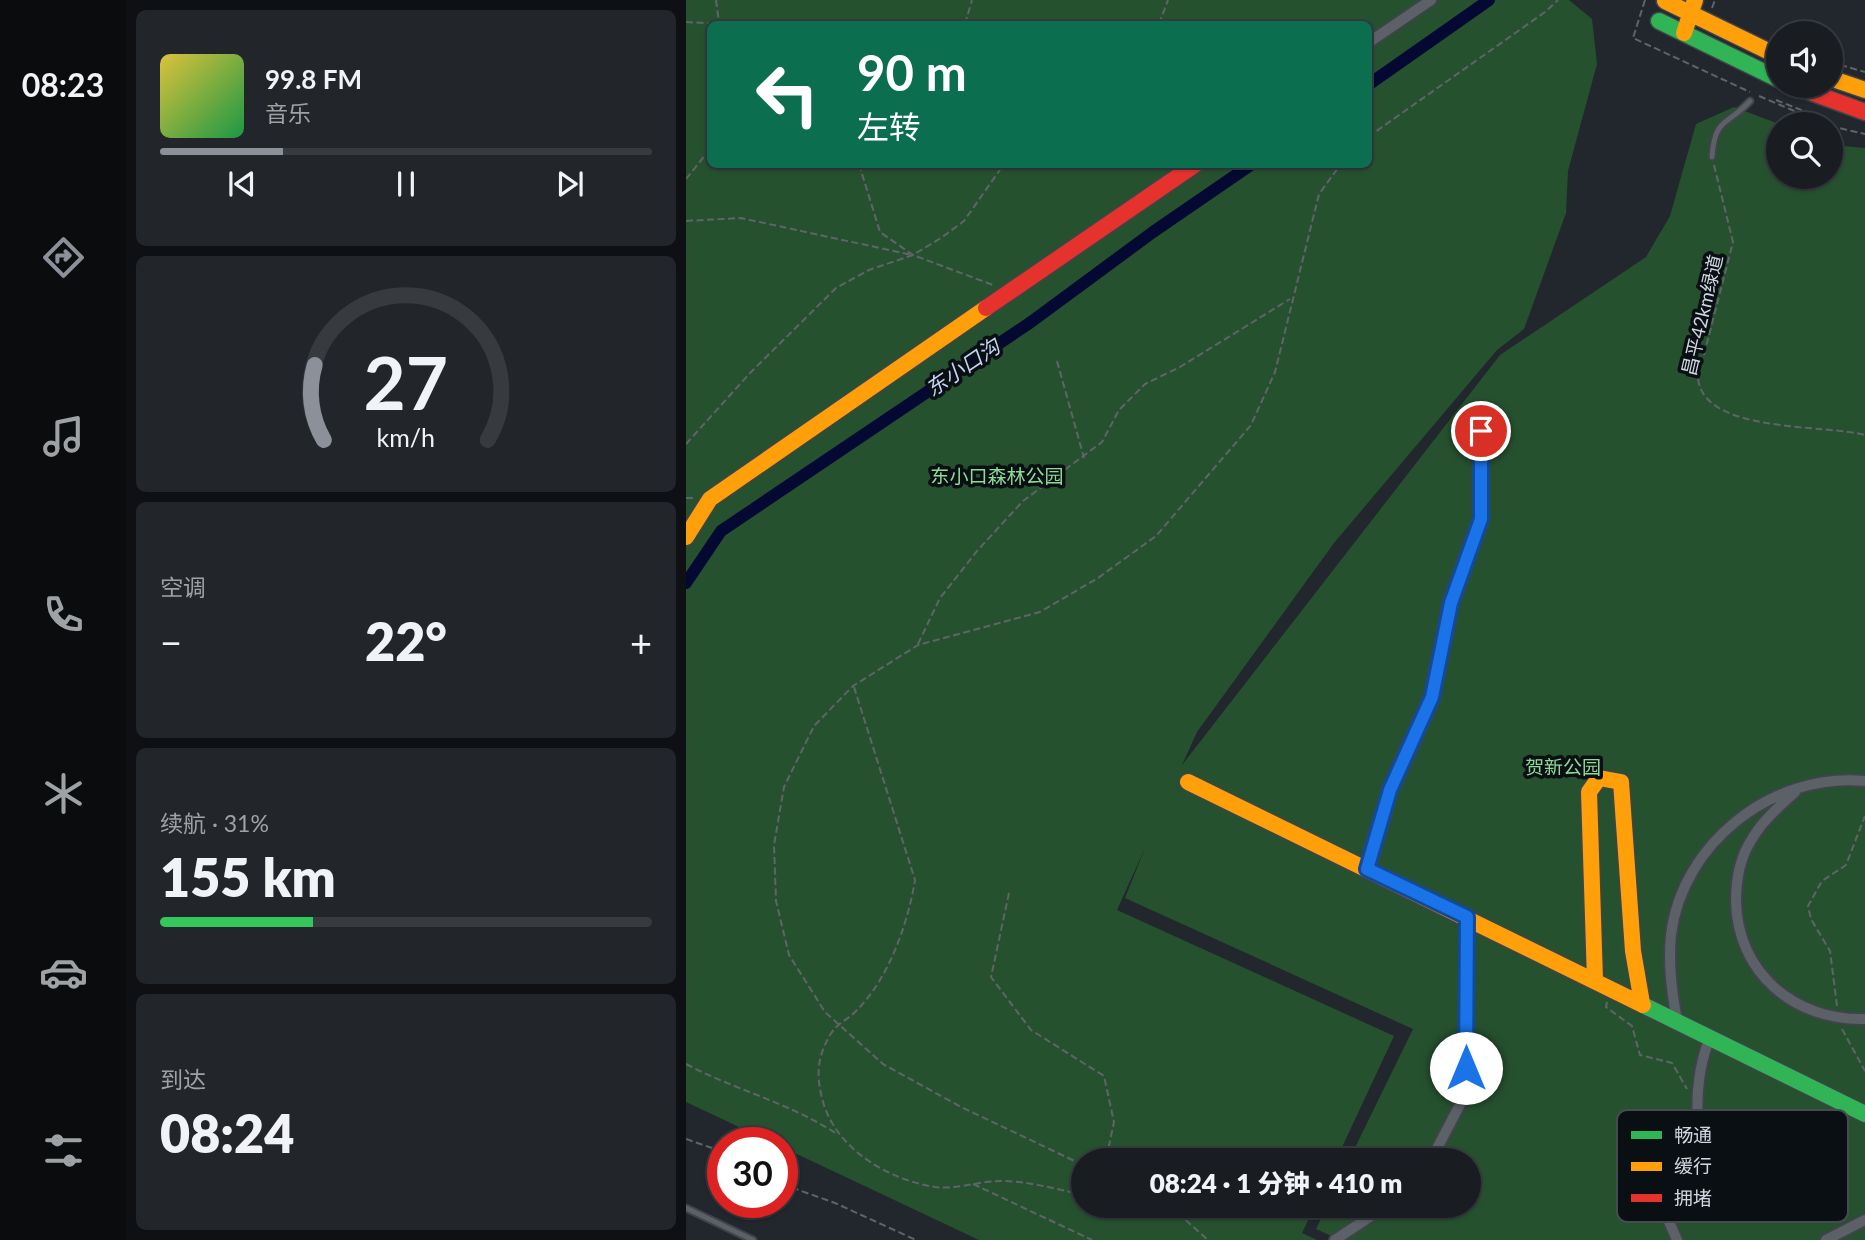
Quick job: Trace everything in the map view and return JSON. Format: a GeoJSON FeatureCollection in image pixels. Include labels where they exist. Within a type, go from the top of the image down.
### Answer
{"type":"FeatureCollection","features":[{"type":"Feature","properties":{"kind":"street"},"geometry":{"type":"LineString","coordinates":[[1372,40],[1430,0]]}},
{"type":"Feature","properties":{"kind":"street"},"geometry":{"type":"LineString","coordinates":[[1766,49],[1693,7],[1665,0],[1659,21],[1766,73]]}},
{"type":"Feature","properties":{"kind":"street"},"geometry":{"type":"LineString","coordinates":[[1684,33],[1693,7]]}},
{"type":"Feature","properties":{"kind":"street"},"geometry":{"type":"LineString","coordinates":[[1826,98],[1860,111],[1864,86],[1843,81]]}},
{"type":"Feature","properties":{"kind":"street"},"geometry":{"type":"LineString","coordinates":[[686,537],[710,499],[1190,168]]}},
{"type":"Feature","properties":{"kind":"street"},"geometry":{"type":"LineString","coordinates":[[1367,869],[1390,790],[1432,697],[1451,603],[1481,519],[1481,431]]}},
{"type":"Feature","properties":{"kind":"street"},"geometry":{"type":"LineString","coordinates":[[1595,980],[1589,792],[1599,778],[1621,782],[1633,951],[1642,1003]]}},
{"type":"Feature","properties":{"kind":"street"},"geometry":{"type":"LineString","coordinates":[[1677,1021],[1670,974],[1671,935],[1678,906],[1691,874],[1710,846],[1755,804],[1799,788],[1833,781],[1865,781]]}},
{"type":"Feature","properties":{"kind":"street"},"geometry":{"type":"LineString","coordinates":[[1188,782],[1611,987],[1865,1114]]}},
{"type":"Feature","properties":{"kind":"street"},"geometry":{"type":"LineString","coordinates":[[1799,788],[1767,819],[1745,852],[1738,881],[1737,919],[1741,940],[1751,961],[1769,985],[1811,1011],[1839,1018],[1865,1019]]}},
{"type":"Feature","properties":{"kind":"street"},"geometry":{"type":"LineString","coordinates":[[1437,1148],[1466,1093],[1467,917]]}},
{"type":"Feature","properties":{"kind":"street"},"geometry":{"type":"LineString","coordinates":[[1699,1110],[1701,1058],[1710,1038]]}},
{"type":"Feature","properties":{"kind":"street"},"geometry":{"type":"LineString","coordinates":[[1335,1240],[1368,1218]]}},
{"type":"Feature","properties":{"kind":"street"},"geometry":{"type":"LineString","coordinates":[[1826,1240],[1865,1220]]}},
{"type":"Feature","properties":{"kind":"street"},"geometry":{"type":"LineString","coordinates":[[1669,1222],[1677,1240]]}},
{"type":"Feature","properties":{"kind":"lane"},"geometry":{"type":"LineString","coordinates":[[1712,158],[1714,134],[1726,119],[1749,101]]}},
{"type":"Feature","properties":{"kind":"lane"},"geometry":{"type":"LineString","coordinates":[[686,1208],[753,1240]]}},
{"type":"Feature","properties":{"kind":"path"},"geometry":{"type":"LineString","coordinates":[[716,0],[720,21]]}},
{"type":"Feature","properties":{"kind":"path"},"geometry":{"type":"LineString","coordinates":[[966,21],[972,0]]}},
{"type":"Feature","properties":{"kind":"path"},"geometry":{"type":"LineString","coordinates":[[1159,21],[1168,0]]}},
{"type":"Feature","properties":{"kind":"path"},"geometry":{"type":"LineString","coordinates":[[1372,133],[1545,12],[1558,0]]}},
{"type":"Feature","properties":{"kind":"path"},"geometry":{"type":"LineString","coordinates":[[1645,0],[1633,37],[1799,112]]}},
{"type":"Feature","properties":{"kind":"path"},"geometry":{"type":"LineString","coordinates":[[686,22],[707,23]]}},
{"type":"Feature","properties":{"kind":"path"},"geometry":{"type":"LineString","coordinates":[[1843,66],[1865,72]]}},
{"type":"Feature","properties":{"kind":"path"},"geometry":{"type":"LineString","coordinates":[[1776,100],[1805,112]]}},
{"type":"Feature","properties":{"kind":"path"},"geometry":{"type":"LineString","coordinates":[[1843,129],[1865,134]]}},
{"type":"Feature","properties":{"kind":"path"},"geometry":{"type":"LineString","coordinates":[[686,179],[707,153]]}},
{"type":"Feature","properties":{"kind":"path","name":"昌平42km绿道"},"geometry":{"type":"LineString","coordinates":[[1712,158],[1733,242],[1698,378],[1703,395],[1720,408],[1772,425],[1848,430],[1865,435]]}},
{"type":"Feature","properties":{"kind":"path"},"geometry":{"type":"LineString","coordinates":[[860,168],[880,232],[914,256]]}},
{"type":"Feature","properties":{"kind":"path"},"geometry":{"type":"LineString","coordinates":[[686,444],[751,372],[836,288],[869,270],[914,256],[964,221],[1001,168]]}},
{"type":"Feature","properties":{"kind":"path"},"geometry":{"type":"LineString","coordinates":[[1071,1159],[961,1107],[883,1063],[825,1012],[789,955],[776,901],[774,845],[785,787],[814,726],[853,686],[918,645],[1040,612],[1098,578],[1156,536],[1251,425],[1275,372],[1319,194],[1338,168]]}},
{"type":"Feature","properties":{"kind":"path"},"geometry":{"type":"LineString","coordinates":[[686,221],[741,218],[914,256],[965,272],[1010,292]]}},
{"type":"Feature","properties":{"kind":"path"},"geometry":{"type":"LineString","coordinates":[[918,645],[940,598],[977,551],[1023,500],[1084,459],[1102,442],[1119,410],[1145,384],[1180,367],[1292,298]]}},
{"type":"Feature","properties":{"kind":"path"},"geometry":{"type":"LineString","coordinates":[[1057,361],[1084,459]]}},
{"type":"Feature","properties":{"kind":"path"},"geometry":{"type":"LineString","coordinates":[[838,1135],[826,1110],[816,1078],[823,1048],[837,1023],[856,1011],[881,978],[911,908],[915,880],[853,686]]}},
{"type":"Feature","properties":{"kind":"path"},"geometry":{"type":"LineString","coordinates":[[1865,816],[1846,865],[1822,881],[1808,906],[1811,919],[1830,951],[1844,1037],[1865,1071]]}},
{"type":"Feature","properties":{"kind":"path"},"geometry":{"type":"LineString","coordinates":[[1009,893],[991,977],[1031,1030],[1104,1076],[1114,1122],[1109,1148]]}},
{"type":"Feature","properties":{"kind":"path"},"geometry":{"type":"LineString","coordinates":[[1611,987],[1606,1007],[1632,1026],[1640,1055],[1672,1063],[1698,1110]]}},
{"type":"Feature","properties":{"kind":"path"},"geometry":{"type":"LineString","coordinates":[[686,1064],[724,1084],[776,1102],[838,1135],[864,1159],[892,1173],[936,1187],[1003,1181],[1071,1193]]}},
{"type":"Feature","properties":{"kind":"path"},"geometry":{"type":"LineString","coordinates":[[686,1139],[707,1146]]}},
{"type":"Feature","properties":{"kind":"path"},"geometry":{"type":"LineString","coordinates":[[972,1184],[1092,1240]]}},
{"type":"Feature","properties":{"kind":"path"},"geometry":{"type":"LineString","coordinates":[[798,1190],[846,1208],[916,1240]]}},
{"type":"Feature","properties":{"kind":"path"},"geometry":{"type":"LineString","coordinates":[[1183,1218],[1208,1240]]}},
{"type":"Feature","properties":{"kind":"path"},"geometry":{"type":"LineString","coordinates":[[1848,1222],[1852,1227]]}},
{"type":"Feature","properties":{"kind":"green space"},"geometry":{"type":"Polygon","coordinates":[[[686,0],[1569,0],[1592,19],[1597,64],[1568,171],[1566,213],[1524,329],[1497,350],[1334,543],[1197,732],[1182,765],[1500,355],[1646,257],[1670,216],[1696,124],[1734,107],[1766,119],[1766,189],[1843,189],[1843,146],[1865,148],[1865,1240],[1340,1240],[1316,1229],[1321,1218],[1481,1218],[1481,1148],[1355,1148],[1413,1029],[1125,898],[1145,848],[1117,910],[1394,1036],[1342,1148],[1071,1148],[1071,1218],[1309,1218],[1302,1233],[1317,1240],[979,1240],[798,1155],[798,1127],[739,1127],[686,1102],[686,0]]]}},
{"type":"Feature","properties":{"kind":"waterway","name":"东小口沟"},"geometry":{"type":"LineString","coordinates":[[1372,82],[1489,0]]}},
{"type":"Feature","properties":{"kind":"waterway","name":"东小口沟"},"geometry":{"type":"LineString","coordinates":[[686,583],[721,531],[1031,322],[1153,232],[1246,168]]}},
{"type":"Feature","properties":{"kind":"traffic: fast"},"geometry":{"type":"LineString","coordinates":[[1659,21],[1766,73]]}},
{"type":"Feature","properties":{"kind":"traffic: fast"},"geometry":{"type":"LineString","coordinates":[[1643,1005],[1865,1114]]}},
{"type":"Feature","properties":{"kind":"traffic: slow"},"geometry":{"type":"LineString","coordinates":[[1684,33],[1695,0]]}},
{"type":"Feature","properties":{"kind":"traffic: slow"},"geometry":{"type":"LineString","coordinates":[[1665,1],[1766,50]]}},
{"type":"Feature","properties":{"kind":"traffic: slow"},"geometry":{"type":"LineString","coordinates":[[1843,82],[1865,90]]}},
{"type":"Feature","properties":{"kind":"traffic: slow"},"geometry":{"type":"LineString","coordinates":[[686,537],[710,499],[986,308]]}},
{"type":"Feature","properties":{"kind":"traffic: slow"},"geometry":{"type":"LineString","coordinates":[[1367,869],[1390,790],[1432,697],[1451,602],[1466,561]]}},
{"type":"Feature","properties":{"kind":"traffic: slow"},"geometry":{"type":"LineString","coordinates":[[1595,980],[1589,792],[1599,778],[1621,782],[1633,951],[1642,1003]]}},
{"type":"Feature","properties":{"kind":"traffic: slow"},"geometry":{"type":"LineString","coordinates":[[1188,782],[1643,1005]]}},
{"type":"Feature","properties":{"kind":"traffic: jam"},"geometry":{"type":"LineString","coordinates":[[1827,98],[1865,112]]}},
{"type":"Feature","properties":{"kind":"traffic: jam"},"geometry":{"type":"LineString","coordinates":[[986,308],[1190,168]]}},
{"type":"Feature","properties":{"kind":"traffic: jam"},"geometry":{"type":"LineString","coordinates":[[1466,561],[1481,519],[1481,431]]}},
{"type":"Feature","properties":{"kind":"route"},"geometry":{"type":"LineString","coordinates":[[1466,1068],[1467,917],[1367,869],[1390,790],[1432,697],[1451,603],[1481,519],[1481,431]]}},
{"type":"Feature","properties":{"kind":"park label","name":"东小口森林公园"},"geometry":{"type":"Point","coordinates":[997,476]}},
{"type":"Feature","properties":{"kind":"park label","name":"贺新公园"},"geometry":{"type":"Point","coordinates":[1563,767]}}]}
